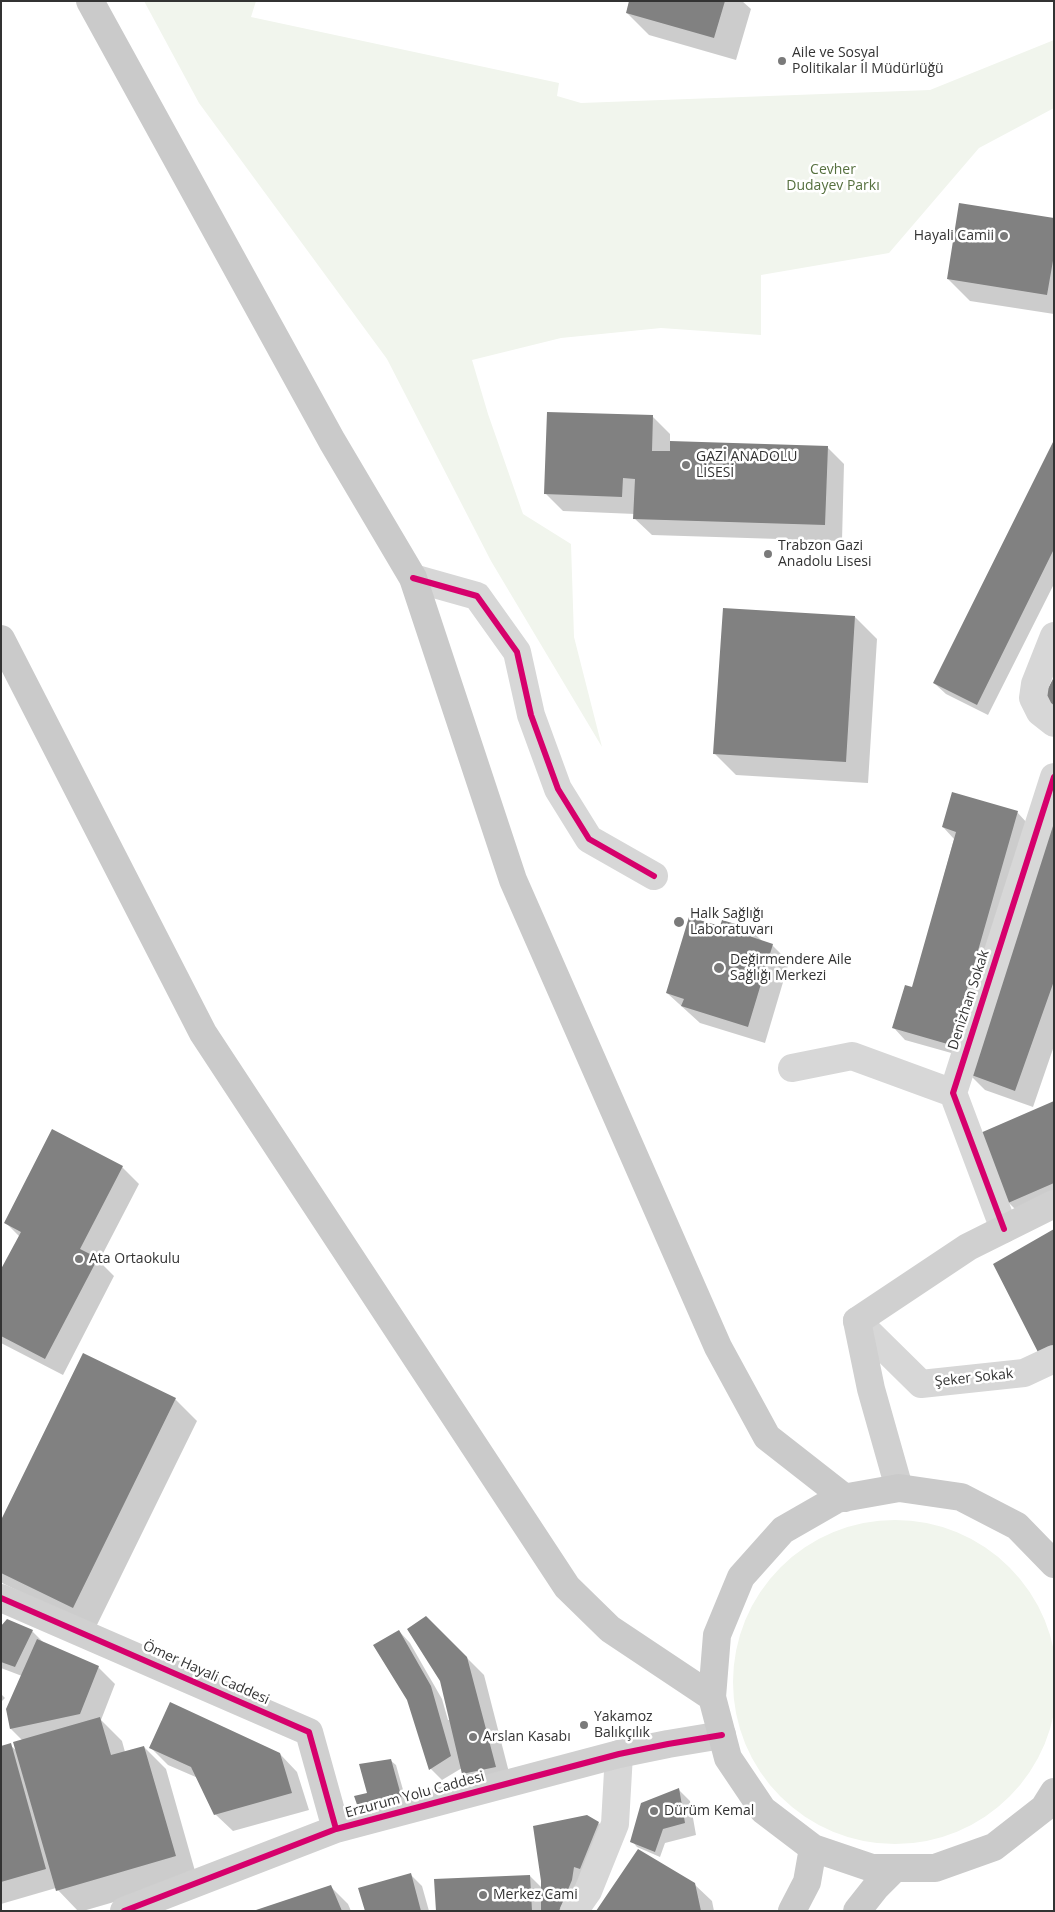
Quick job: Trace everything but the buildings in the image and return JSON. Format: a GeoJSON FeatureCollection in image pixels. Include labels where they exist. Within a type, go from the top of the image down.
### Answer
{"type":"FeatureCollection","features":[{"type":"Feature","properties":{"kind":"main road"},"geometry":{"type":"LineString","coordinates":[[90,1],[332,440],[413,578],[513,880],[718,1347],[767,1437],[846,1498]]}},
{"type":"Feature","properties":{"kind":"main road"},"geometry":{"type":"LineString","coordinates":[[1,639],[203,1033],[567,1586],[610,1629],[712,1697]]}},
{"type":"Feature","properties":{"kind":"main road"},"geometry":{"type":"LineString","coordinates":[[1052,1561],[1017,1526],[961,1497],[899,1488],[837,1499],[783,1530],[741,1577],[717,1634],[712,1697],[728,1758],[763,1810],[813,1848],[872,1868],[934,1868],[994,1847],[1044,1808],[1054,1792]]}},
{"type":"Feature","properties":{"kind":"main road"},"geometry":{"type":"LineString","coordinates":[[792,1911],[807,1882],[813,1848]]}},
{"type":"Feature","properties":{"kind":"main road"},"geometry":{"type":"LineString","coordinates":[[861,1909],[876,1887],[895,1868]]}},
{"type":"Feature","properties":{"kind":"street"},"geometry":{"type":"LineString","coordinates":[[413,578],[477,596],[517,652],[531,715],[558,789],[589,839],[654,876]]}},
{"type":"Feature","properties":{"kind":"street"},"geometry":{"type":"LineString","coordinates":[[1054,636],[1036,684],[1033,698],[1040,712],[1054,723]]}},
{"type":"Feature","properties":{"kind":"street","name":"Denizhan Sokak"},"geometry":{"type":"LineString","coordinates":[[953,1093],[1054,777]]}},
{"type":"Feature","properties":{"kind":"street"},"geometry":{"type":"LineString","coordinates":[[792,1068],[852,1056],[953,1093],[1004,1229]]}},
{"type":"Feature","properties":{"kind":"street"},"geometry":{"type":"LineString","coordinates":[[899,1488],[871,1389],[857,1321],[968,1247],[1054,1204]]}},
{"type":"Feature","properties":{"kind":"street","name":"Şeker Sokak"},"geometry":{"type":"LineString","coordinates":[[857,1321],[921,1384],[1024,1373],[1054,1359]]}},
{"type":"Feature","properties":{"kind":"street","name":"Ömer Hayali Caddesi"},"geometry":{"type":"LineString","coordinates":[[6,1605],[309,1732],[336,1829]]}},
{"type":"Feature","properties":{"kind":"street","name":"Erzurum Yolu Caddesi"},"geometry":{"type":"LineString","coordinates":[[124,1911],[336,1829],[619,1754],[722,1735]]}},
{"type":"Feature","properties":{"kind":"street"},"geometry":{"type":"LineString","coordinates":[[574,1911],[588,1891],[615,1824],[619,1754]]}},
{"type":"Feature","properties":{"kind":"green space","name":"Cevher Dudayev Parkı"},"geometry":{"type":"Polygon","coordinates":[[[144,1],[256,1],[251,17],[559,83],[557,96],[581,103],[930,90],[1054,40],[1054,108],[979,148],[889,253],[761,275],[761,335],[661,328],[561,338],[472,360],[488,414],[523,514],[571,544],[574,637],[602,747],[491,561],[387,359],[199,103],[144,1]]]}},
{"type":"Feature","properties":{"kind":"green space"},"geometry":{"type":"Polygon","coordinates":[[[895,1520],[927,1523],[957,1532],[985,1547],[1010,1567],[1030,1592],[1045,1620],[1054,1650],[1057,1682],[1054,1714],[1045,1744],[1030,1772],[1010,1797],[985,1817],[957,1832],[927,1841],[895,1844],[863,1841],[833,1832],[805,1817],[780,1797],[760,1772],[745,1744],[736,1714],[733,1682],[736,1650],[745,1620],[760,1592],[780,1567],[805,1547],[833,1532],[863,1523],[895,1520]]]}},
{"type":"Feature","properties":{"kind":"cycle path"},"geometry":{"type":"LineString","coordinates":[[413,578],[477,596],[517,652],[531,715],[558,789],[589,839],[654,876]]}},
{"type":"Feature","properties":{"kind":"cycle path"},"geometry":{"type":"LineString","coordinates":[[1004,1229],[953,1093],[1054,777]]}},
{"type":"Feature","properties":{"kind":"cycle path"},"geometry":{"type":"LineString","coordinates":[[1,1598],[309,1732],[336,1829]]}},
{"type":"Feature","properties":{"kind":"cycle path"},"geometry":{"type":"LineString","coordinates":[[124,1911],[336,1829],[619,1754],[722,1735]]}},
{"type":"Feature","properties":{"kind":"place","name":"Aile ve Sosyal Politikalar İl Müdürlüğü"},"geometry":{"type":"Point","coordinates":[782,61]}},
{"type":"Feature","properties":{"kind":"place","name":"Hayali Camii"},"geometry":{"type":"Point","coordinates":[1004,236]}},
{"type":"Feature","properties":{"kind":"place","name":"GAZİ ANADOLU LİSESİ"},"geometry":{"type":"Point","coordinates":[686,465]}},
{"type":"Feature","properties":{"kind":"place","name":"Trabzon Gazi Anadolu Lisesi"},"geometry":{"type":"Point","coordinates":[768,554]}},
{"type":"Feature","properties":{"kind":"place","name":"Halk Sağlığı Laboratuvarı"},"geometry":{"type":"Point","coordinates":[679,922]}},
{"type":"Feature","properties":{"kind":"place","name":"Değirmendere Aile Sağlığı Merkezi"},"geometry":{"type":"Point","coordinates":[719,968]}},
{"type":"Feature","properties":{"kind":"place","name":"Ata Ortaokulu"},"geometry":{"type":"Point","coordinates":[79,1259]}},
{"type":"Feature","properties":{"kind":"place","name":"Yakamoz Balıkçılık"},"geometry":{"type":"Point","coordinates":[584,1725]}},
{"type":"Feature","properties":{"kind":"place","name":"Arslan Kasabı"},"geometry":{"type":"Point","coordinates":[473,1737]}},
{"type":"Feature","properties":{"kind":"place","name":"Dürüm Kemal"},"geometry":{"type":"Point","coordinates":[654,1811]}},
{"type":"Feature","properties":{"kind":"place","name":"Merkez Cami"},"geometry":{"type":"Point","coordinates":[483,1895]}}]}
